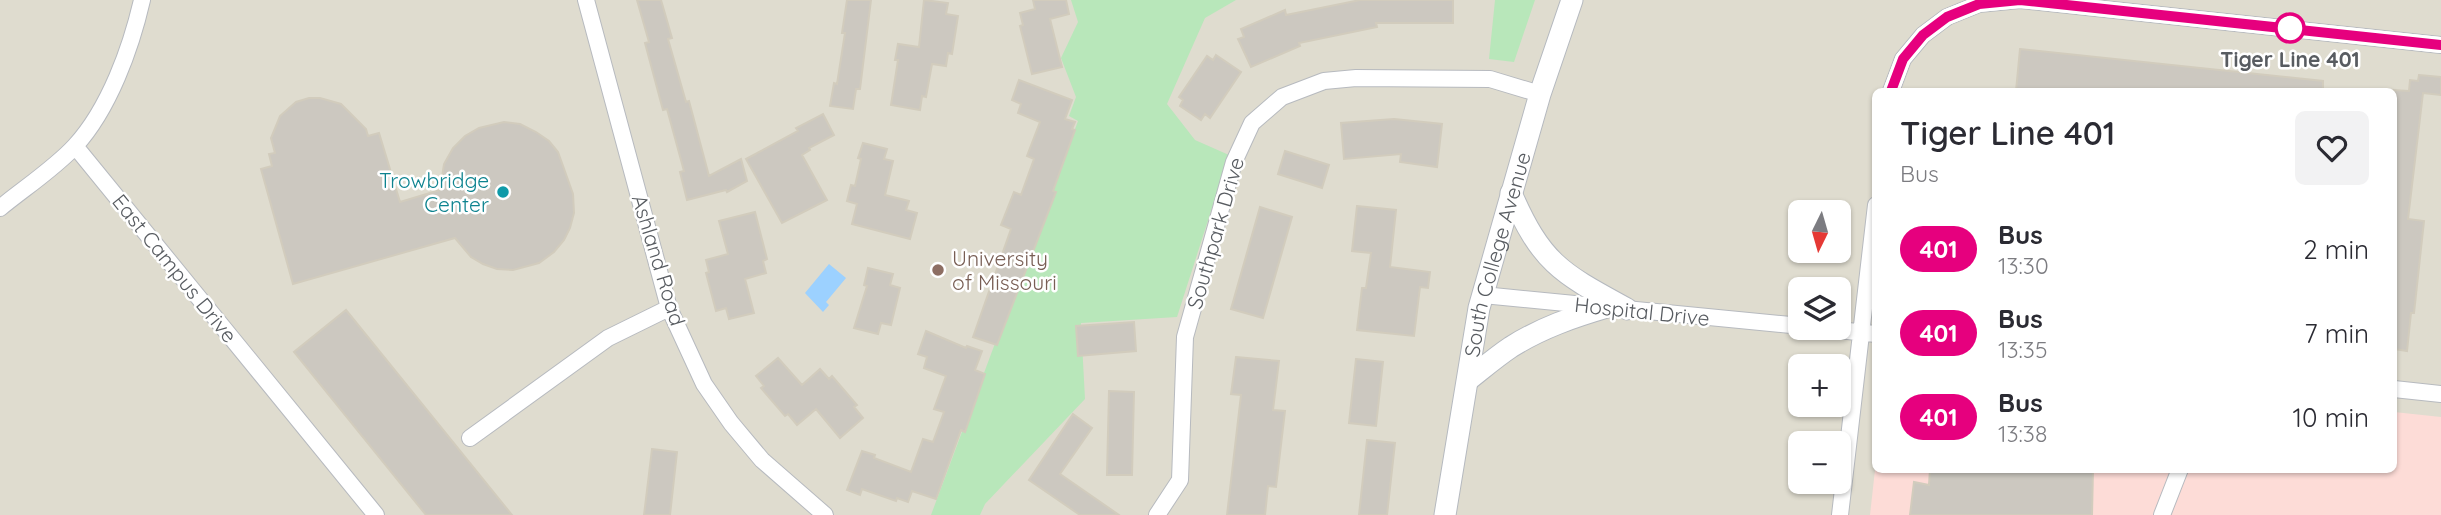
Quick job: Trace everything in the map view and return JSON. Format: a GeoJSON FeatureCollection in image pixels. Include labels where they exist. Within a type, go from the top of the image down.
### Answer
{"type":"FeatureCollection","features":[{"type":"Feature","properties":{"kind":"main road","name":"South College Avenue"},"geometry":{"type":"LineString","coordinates":[[1445,515],[1483,295],[1540,94],[1572,0]]}},
{"type":"Feature","properties":{"kind":"main road"},"geometry":{"type":"LineString","coordinates":[[1511,193],[1532,237],[1554,265],[1617,308]]}},
{"type":"Feature","properties":{"kind":"main road"},"geometry":{"type":"LineString","coordinates":[[1468,380],[1532,335],[1563,321],[1617,308]]}},
{"type":"Feature","properties":{"kind":"street"},"geometry":{"type":"LineString","coordinates":[[0,208],[75,146],[99,111],[120,73],[142,0]]}},
{"type":"Feature","properties":{"kind":"street","name":"Ashland Road"},"geometry":{"type":"LineString","coordinates":[[586,0],[669,308],[704,384],[731,423],[762,460],[825,515]]}},
{"type":"Feature","properties":{"kind":"street"},"geometry":{"type":"LineString","coordinates":[[1892,88],[1903,59],[1923,35],[1947,17],[1979,4],[2020,0],[2441,45]]}},
{"type":"Feature","properties":{"kind":"street","name":"Southpark Drive"},"geometry":{"type":"LineString","coordinates":[[1157,515],[1180,480],[1185,337],[1234,162],[1252,123],[1282,97],[1324,81],[1356,78],[1489,79],[1540,94]]}},
{"type":"Feature","properties":{"kind":"street","name":"East Campus Drive"},"geometry":{"type":"LineString","coordinates":[[75,146],[376,515]]}},
{"type":"Feature","properties":{"kind":"street"},"geometry":{"type":"LineString","coordinates":[[1840,515],[1869,333],[1872,278]]}},
{"type":"Feature","properties":{"kind":"street","name":"Hospital Drive"},"geometry":{"type":"LineString","coordinates":[[1483,295],[1788,325]]}},
{"type":"Feature","properties":{"kind":"street"},"geometry":{"type":"LineString","coordinates":[[470,439],[608,338],[669,308]]}},
{"type":"Feature","properties":{"kind":"street"},"geometry":{"type":"LineString","coordinates":[[1851,331],[1869,333]]}},
{"type":"Feature","properties":{"kind":"street"},"geometry":{"type":"LineString","coordinates":[[2397,389],[2441,394]]}},
{"type":"Feature","properties":{"kind":"street"},"geometry":{"type":"LineString","coordinates":[[2162,515],[2178,473]]}},
{"type":"Feature","properties":{"kind":"shaded area","name":"University of Missouri"},"geometry":{"type":"Polygon","coordinates":[[[0,0],[2441,0],[2441,515],[0,515],[0,0]]]}},
{"type":"Feature","properties":{"kind":"shaded area"},"geometry":{"type":"Polygon","coordinates":[[[2397,412],[2441,417],[2441,515],[1870,515],[1875,473],[2397,473],[2397,412]]]}},
{"type":"Feature","properties":{"kind":"green space"},"geometry":{"type":"Polygon","coordinates":[[[1071,0],[1236,0],[1205,18],[1167,104],[1195,140],[1229,155],[1177,317],[1081,323],[1085,399],[985,504],[980,515],[931,515],[1078,121],[1069,116],[1076,97],[1061,58],[1078,22],[1071,0]]]}},
{"type":"Feature","properties":{"kind":"green space"},"geometry":{"type":"Polygon","coordinates":[[[1495,0],[1535,0],[1514,62],[1489,59],[1495,0]]]}},
{"type":"Feature","properties":{"kind":"water"},"geometry":{"type":"Polygon","coordinates":[[[829,264],[846,278],[826,302],[829,305],[823,312],[805,293],[829,264]]]}},
{"type":"Feature","properties":{"kind":"building"},"geometry":{"type":"Polygon","coordinates":[[[637,0],[661,0],[672,38],[668,39],[686,102],[689,101],[709,176],[741,159],[747,181],[727,192],[726,190],[687,200],[680,172],[684,171],[667,109],[663,110],[645,43],[649,42],[637,0]]]}},
{"type":"Feature","properties":{"kind":"building"},"geometry":{"type":"Polygon","coordinates":[[[847,0],[871,0],[860,89],[856,89],[853,109],[830,106],[834,83],[837,84],[847,0]]]}},
{"type":"Feature","properties":{"kind":"building"},"geometry":{"type":"Polygon","coordinates":[[[924,0],[948,3],[946,14],[958,16],[952,54],[948,53],[946,66],[932,64],[926,97],[922,96],[920,110],[891,105],[898,44],[919,47],[924,0]]]}},
{"type":"Feature","properties":{"kind":"building"},"geometry":{"type":"Polygon","coordinates":[[[1033,0],[1066,0],[1069,14],[1050,19],[1062,67],[1032,74],[1020,26],[1023,25],[1020,13],[1035,9],[1033,0]]]}},
{"type":"Feature","properties":{"kind":"building"},"geometry":{"type":"Polygon","coordinates":[[[1360,0],[1453,0],[1453,23],[1376,23],[1377,27],[1299,43],[1300,46],[1251,67],[1238,39],[1244,37],[1241,29],[1285,10],[1286,15],[1360,0]]]}},
{"type":"Feature","properties":{"kind":"building"},"geometry":{"type":"Polygon","coordinates":[[[2020,49],[2323,81],[2323,88],[2016,88],[2020,49]]]}},
{"type":"Feature","properties":{"kind":"building"},"geometry":{"type":"Polygon","coordinates":[[[1216,55],[1241,72],[1210,118],[1205,114],[1201,120],[1180,106],[1183,100],[1179,97],[1207,56],[1213,60],[1216,55]]]}},
{"type":"Feature","properties":{"kind":"building"},"geometry":{"type":"Polygon","coordinates":[[[2419,75],[2441,77],[2441,95],[2423,93],[2408,219],[2424,221],[2407,351],[2397,349],[2397,90],[2409,91],[2410,80],[2418,81],[2419,75]]]}},
{"type":"Feature","properties":{"kind":"building"},"geometry":{"type":"Polygon","coordinates":[[[1019,80],[1072,100],[1065,119],[1075,122],[1072,129],[1075,130],[1053,191],[1056,192],[997,345],[973,337],[1011,229],[1001,225],[1014,192],[1021,195],[1034,159],[1027,156],[1040,122],[1018,113],[1021,104],[1012,100],[1019,80]]]}},
{"type":"Feature","properties":{"kind":"building","name":"Trowbridge Center"},"geometry":{"type":"Polygon","coordinates":[[[309,98],[341,104],[366,129],[368,136],[379,133],[400,202],[440,190],[444,164],[453,148],[465,136],[479,128],[504,122],[520,124],[536,132],[558,152],[573,194],[574,213],[564,240],[539,263],[513,270],[497,269],[483,264],[471,257],[455,238],[293,284],[261,169],[272,166],[269,154],[275,153],[271,138],[280,116],[296,102],[309,98]]]}},
{"type":"Feature","properties":{"kind":"building"},"geometry":{"type":"Polygon","coordinates":[[[823,114],[834,135],[809,148],[810,150],[802,155],[827,200],[782,223],[746,159],[823,114]]]}},
{"type":"Feature","properties":{"kind":"building"},"geometry":{"type":"Polygon","coordinates":[[[1394,119],[1442,124],[1437,167],[1400,162],[1401,154],[1344,159],[1341,123],[1394,119]]]}},
{"type":"Feature","properties":{"kind":"building"},"geometry":{"type":"Polygon","coordinates":[[[863,143],[887,149],[884,159],[893,161],[885,195],[909,201],[906,210],[917,213],[910,239],[852,224],[857,204],[847,201],[851,185],[855,186],[861,159],[858,158],[863,143]]]}},
{"type":"Feature","properties":{"kind":"building"},"geometry":{"type":"Polygon","coordinates":[[[1285,151],[1329,165],[1322,188],[1278,174],[1285,151]]]}},
{"type":"Feature","properties":{"kind":"building"},"geometry":{"type":"Polygon","coordinates":[[[1357,206],[1396,210],[1390,267],[1430,272],[1428,288],[1420,287],[1414,336],[1357,330],[1362,288],[1366,288],[1371,253],[1352,251],[1357,206]]]}},
{"type":"Feature","properties":{"kind":"building"},"geometry":{"type":"Polygon","coordinates":[[[1260,207],[1292,217],[1263,318],[1231,309],[1260,207]]]}},
{"type":"Feature","properties":{"kind":"building"},"geometry":{"type":"Polygon","coordinates":[[[755,212],[767,259],[763,261],[766,273],[745,279],[754,313],[729,319],[726,308],[716,311],[706,273],[709,272],[706,260],[728,254],[719,221],[755,212]]]}},
{"type":"Feature","properties":{"kind":"building"},"geometry":{"type":"Polygon","coordinates":[[[868,268],[893,274],[890,285],[900,288],[891,325],[881,323],[878,334],[854,328],[867,286],[864,285],[868,268]]]}},
{"type":"Feature","properties":{"kind":"building"},"geometry":{"type":"Polygon","coordinates":[[[346,310],[512,515],[426,515],[294,352],[346,310]]]}},
{"type":"Feature","properties":{"kind":"building"},"geometry":{"type":"Polygon","coordinates":[[[1134,322],[1136,351],[1078,356],[1076,326],[1134,322]]]}},
{"type":"Feature","properties":{"kind":"building"},"geometry":{"type":"Polygon","coordinates":[[[926,331],[966,348],[967,346],[982,351],[975,370],[985,374],[965,432],[961,430],[936,499],[912,491],[908,502],[897,498],[896,501],[862,489],[860,495],[847,490],[862,451],[911,472],[923,439],[933,442],[944,412],[934,409],[946,376],[924,368],[927,357],[918,354],[926,331]]]}},
{"type":"Feature","properties":{"kind":"building"},"geometry":{"type":"Polygon","coordinates":[[[1236,357],[1279,361],[1273,410],[1285,411],[1276,487],[1268,486],[1265,515],[1227,515],[1241,395],[1231,394],[1236,357]]]}},
{"type":"Feature","properties":{"kind":"building"},"geometry":{"type":"Polygon","coordinates":[[[778,358],[802,385],[820,369],[829,379],[832,376],[857,405],[854,407],[863,418],[840,438],[816,409],[797,425],[788,414],[785,416],[761,388],[764,386],[756,376],[778,358]]]}},
{"type":"Feature","properties":{"kind":"building"},"geometry":{"type":"Polygon","coordinates":[[[1356,359],[1383,362],[1376,426],[1349,423],[1356,359]]]}},
{"type":"Feature","properties":{"kind":"building"},"geometry":{"type":"Polygon","coordinates":[[[1109,391],[1134,392],[1132,475],[1107,475],[1109,391]]]}},
{"type":"Feature","properties":{"kind":"building"},"geometry":{"type":"Polygon","coordinates":[[[1073,414],[1092,428],[1060,474],[1119,515],[1080,515],[1029,480],[1073,414]]]}},
{"type":"Feature","properties":{"kind":"building"},"geometry":{"type":"Polygon","coordinates":[[[1367,440],[1395,443],[1387,515],[1359,515],[1367,440]]]}},
{"type":"Feature","properties":{"kind":"building"},"geometry":{"type":"Polygon","coordinates":[[[652,449],[677,452],[670,515],[644,515],[652,449]]]}},
{"type":"Feature","properties":{"kind":"building"},"geometry":{"type":"Polygon","coordinates":[[[1930,473],[2093,473],[2092,515],[1910,515],[1914,482],[1929,485],[1930,473]]]}},
{"type":"Feature","properties":{"kind":"bus line","name":"401"},"geometry":{"type":"LineString","coordinates":[[1892,88],[1903,59],[1923,35],[1947,17],[1979,4],[2020,0],[2441,45]]}},
{"type":"Feature","properties":{"kind":"place","name":"Tiger Line 401"},"geometry":{"type":"Point","coordinates":[2290,28]}},
{"type":"Feature","properties":{"kind":"place","name":"Trowbridge Center"},"geometry":{"type":"Point","coordinates":[503,192]}},
{"type":"Feature","properties":{"kind":"place","name":"University of Missouri"},"geometry":{"type":"Point","coordinates":[938,270]}}]}
